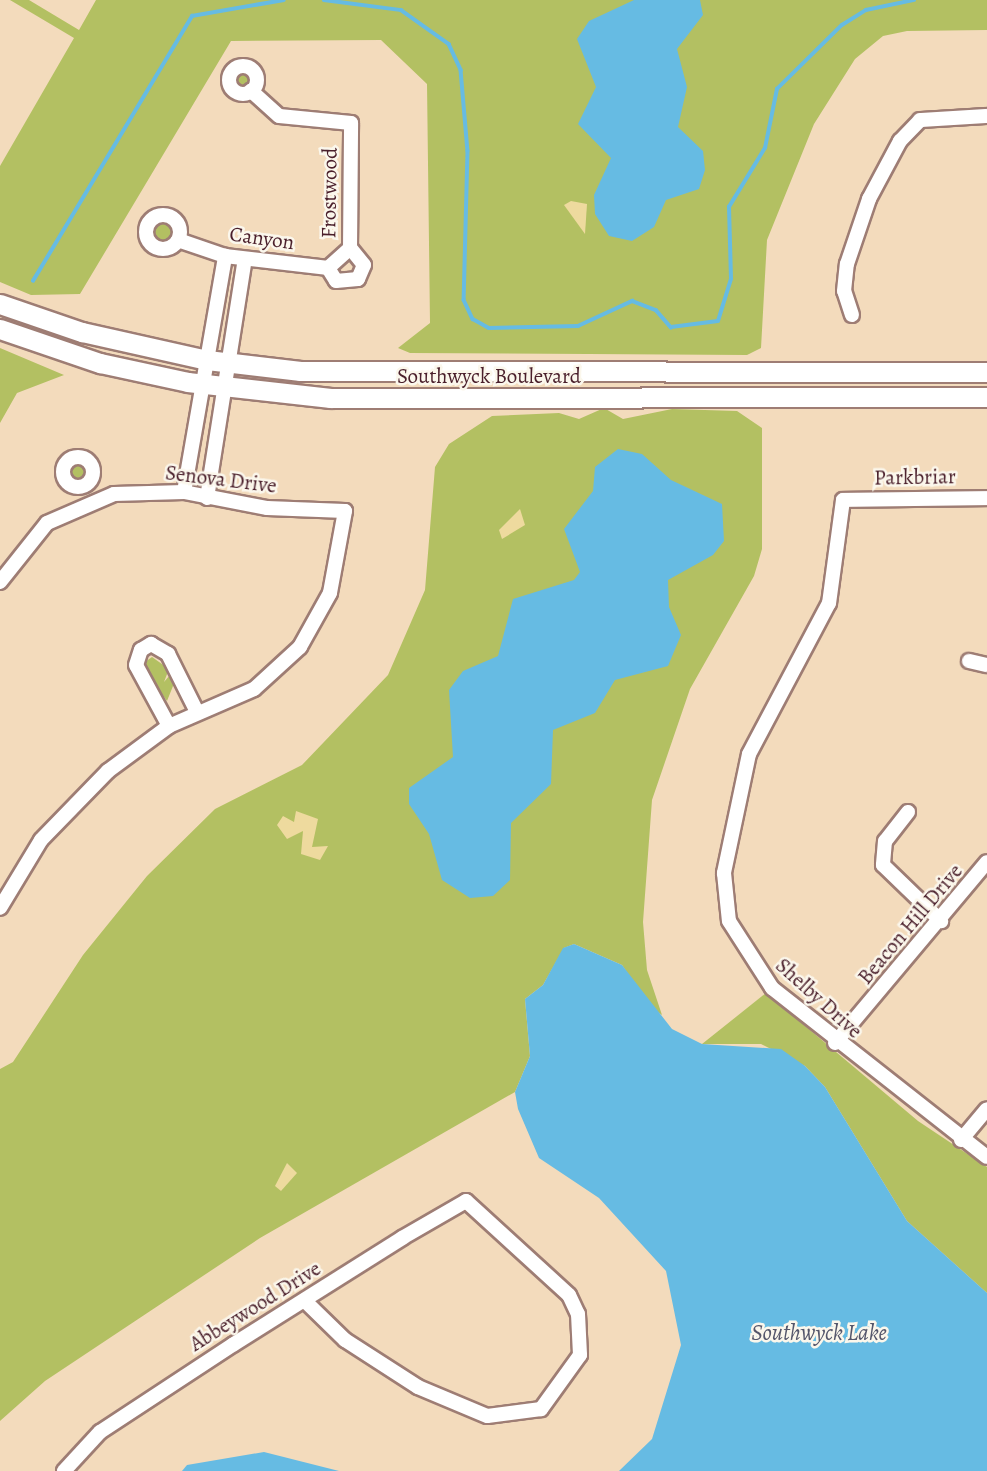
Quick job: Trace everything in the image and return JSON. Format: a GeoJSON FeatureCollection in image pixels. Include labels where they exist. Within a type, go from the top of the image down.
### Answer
{"type":"FeatureCollection","features":[{"type":"Feature","properties":{"kind":"street","name":"Frostwood"},"geometry":{"type":"LineString","coordinates":[[251,91],[279,116],[352,122],[350,248],[334,265]]}},
{"type":"Feature","properties":{"kind":"street"},"geometry":{"type":"LineString","coordinates":[[852,314],[844,291],[847,264],[869,199],[900,141],[920,120],[987,116]]}},
{"type":"Feature","properties":{"kind":"street","name":"Canyon"},"geometry":{"type":"LineString","coordinates":[[178,240],[225,256],[334,265],[336,281],[358,279],[362,258],[350,248]]}},
{"type":"Feature","properties":{"kind":"street"},"geometry":{"type":"LineString","coordinates":[[184,492],[225,256]]}},
{"type":"Feature","properties":{"kind":"street"},"geometry":{"type":"LineString","coordinates":[[207,498],[245,258]]}},
{"type":"Feature","properties":{"kind":"street","name":"Southwyck Boulevard"},"geometry":{"type":"LineString","coordinates":[[0,304],[82,332],[228,364],[388,374],[987,372]]}},
{"type":"Feature","properties":{"kind":"street","name":"Southwyck Boulevard"},"geometry":{"type":"LineString","coordinates":[[0,329],[100,363],[224,388],[373,400],[987,397]]}},
{"type":"Feature","properties":{"kind":"street"},"geometry":{"type":"LineString","coordinates":[[693,373],[693,398]]}},
{"type":"Feature","properties":{"kind":"street","name":"Senova Drive"},"geometry":{"type":"LineString","coordinates":[[3,576],[47,523],[88,493],[184,492],[207,498],[345,510],[330,593],[300,647],[254,689],[197,712]]}},
{"type":"Feature","properties":{"kind":"street","name":"Parkbriar"},"geometry":{"type":"LineString","coordinates":[[843,500],[987,498]]}},
{"type":"Feature","properties":{"kind":"street","name":"Shelby Drive"},"geometry":{"type":"LineString","coordinates":[[843,500],[830,603],[749,754],[724,873],[729,921],[747,958],[835,1042],[961,1140],[987,1157]]}},
{"type":"Feature","properties":{"kind":"street"},"geometry":{"type":"LineString","coordinates":[[0,908],[54,824],[116,765],[169,726],[197,712],[168,654],[151,644],[141,650],[136,665],[169,726]]}},
{"type":"Feature","properties":{"kind":"street"},"geometry":{"type":"LineString","coordinates":[[969,662],[987,665]]}},
{"type":"Feature","properties":{"kind":"street"},"geometry":{"type":"LineString","coordinates":[[908,812],[885,841],[883,865],[941,921]]}},
{"type":"Feature","properties":{"kind":"street","name":"Beacon Hill Drive"},"geometry":{"type":"LineString","coordinates":[[835,1042],[941,921],[987,862]]}},
{"type":"Feature","properties":{"kind":"street"},"geometry":{"type":"LineString","coordinates":[[961,1140],[987,1109]]}},
{"type":"Feature","properties":{"kind":"street","name":"Abbeywood Drive"},"geometry":{"type":"LineString","coordinates":[[64,1471],[100,1432],[304,1300],[466,1200],[556,1279],[578,1314],[580,1355],[541,1409],[503,1417],[454,1407],[345,1340],[304,1300]]}},
{"type":"Feature","properties":{"kind":"green space"},"geometry":{"type":"Polygon","coordinates":[[[10,0],[29,0],[79,30],[96,0],[987,0],[987,30],[907,31],[883,36],[855,59],[814,124],[767,240],[761,348],[747,355],[410,353],[398,348],[430,323],[427,84],[381,40],[231,41],[80,294],[31,295],[0,282],[0,166],[74,38],[10,0]]]}},
{"type":"Feature","properties":{"kind":"green space"},"geometry":{"type":"Polygon","coordinates":[[[239,65],[249,70],[254,80],[249,90],[239,95],[229,90],[224,80],[229,70],[239,65]]]}},
{"type":"Feature","properties":{"kind":"green space"},"geometry":{"type":"Polygon","coordinates":[[[162,217],[172,222],[177,232],[172,242],[162,247],[152,242],[147,232],[152,222],[162,217]]]}},
{"type":"Feature","properties":{"kind":"green space"},"geometry":{"type":"Polygon","coordinates":[[[0,348],[64,375],[17,393],[0,423],[0,348]]]}},
{"type":"Feature","properties":{"kind":"green space"},"geometry":{"type":"Polygon","coordinates":[[[604,408],[623,419],[672,409],[737,411],[762,428],[762,549],[754,576],[690,689],[652,800],[643,922],[647,970],[662,1015],[649,1006],[622,965],[574,944],[564,948],[543,985],[525,999],[530,1056],[515,1092],[260,1238],[45,1381],[0,1421],[0,1069],[13,1062],[83,955],[147,876],[215,809],[302,765],[388,675],[425,590],[435,467],[449,444],[492,416],[559,413],[579,419],[604,408]]]}},
{"type":"Feature","properties":{"kind":"green space"},"geometry":{"type":"Polygon","coordinates":[[[79,457],[89,462],[94,472],[89,482],[79,487],[69,482],[64,472],[69,462],[79,457]]]}},
{"type":"Feature","properties":{"kind":"green space"},"geometry":{"type":"Polygon","coordinates":[[[152,657],[169,669],[164,682],[170,675],[175,681],[167,701],[141,665],[152,657]]]}},
{"type":"Feature","properties":{"kind":"green space"},"geometry":{"type":"Polygon","coordinates":[[[766,993],[918,1121],[987,1167],[987,1293],[907,1221],[825,1087],[805,1066],[761,1044],[702,1044],[766,993]]]}},
{"type":"Feature","properties":{"kind":"sand"},"geometry":{"type":"Polygon","coordinates":[[[571,201],[587,204],[585,234],[564,205],[571,201]]]}},
{"type":"Feature","properties":{"kind":"sand"},"geometry":{"type":"Polygon","coordinates":[[[520,509],[525,525],[502,539],[499,530],[520,509]]]}},
{"type":"Feature","properties":{"kind":"sand"},"geometry":{"type":"Polygon","coordinates":[[[296,811],[318,819],[312,847],[328,846],[320,860],[301,854],[303,831],[287,839],[277,825],[283,816],[294,822],[296,811]]]}},
{"type":"Feature","properties":{"kind":"sand"},"geometry":{"type":"Polygon","coordinates":[[[287,1163],[297,1173],[281,1191],[275,1186],[287,1163]]]}},
{"type":"Feature","properties":{"kind":"water"},"geometry":{"type":"Polygon","coordinates":[[[634,0],[700,0],[703,15],[677,49],[687,87],[678,127],[703,151],[705,170],[699,189],[666,200],[654,227],[632,241],[609,236],[595,214],[594,195],[611,158],[578,124],[596,87],[577,39],[589,21],[634,0]]]}},
{"type":"Feature","properties":{"kind":"water"},"geometry":{"type":"Polygon","coordinates":[[[618,449],[642,454],[671,480],[722,504],[724,541],[713,555],[668,580],[669,607],[681,635],[668,666],[615,680],[595,713],[553,730],[551,784],[511,823],[510,880],[493,896],[470,898],[442,880],[429,834],[409,804],[409,788],[453,757],[449,690],[463,671],[498,656],[513,599],[574,580],[580,572],[564,529],[593,491],[595,467],[618,449]]]}},
{"type":"Feature","properties":{"kind":"water","name":"Southwyck Lake"},"geometry":{"type":"Polygon","coordinates":[[[574,944],[622,965],[672,1029],[702,1044],[781,1049],[805,1066],[825,1087],[907,1221],[987,1293],[987,1471],[619,1471],[652,1439],[681,1345],[666,1271],[599,1198],[539,1158],[518,1109],[515,1092],[530,1056],[525,999],[543,985],[563,948],[574,944]]]}},
{"type":"Feature","properties":{"kind":"water"},"geometry":{"type":"Polygon","coordinates":[[[264,1452],[339,1471],[182,1471],[187,1465],[264,1452]]]}},
{"type":"Feature","properties":{"kind":"waterway"},"geometry":{"type":"LineString","coordinates":[[33,281],[192,16],[284,0]]}},
{"type":"Feature","properties":{"kind":"waterway"},"geometry":{"type":"LineString","coordinates":[[324,0],[401,10],[449,44],[461,70],[468,151],[464,300],[473,319],[489,328],[578,326],[632,301],[656,310],[671,327],[718,321],[731,279],[729,207],[765,148],[777,89],[842,25],[866,10],[914,0]]}}]}
